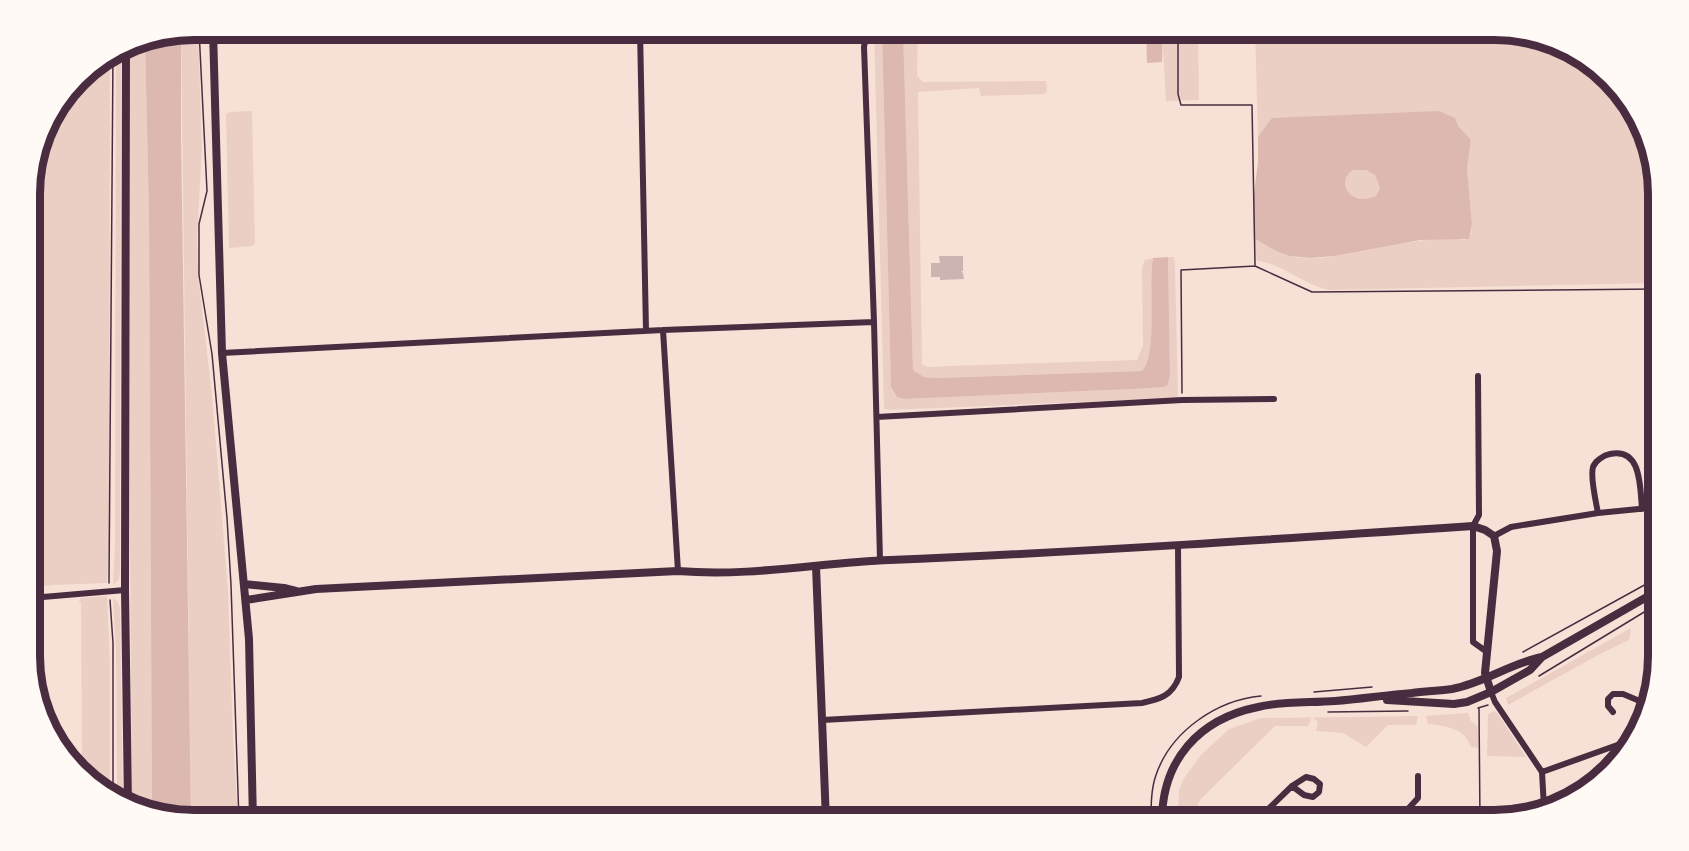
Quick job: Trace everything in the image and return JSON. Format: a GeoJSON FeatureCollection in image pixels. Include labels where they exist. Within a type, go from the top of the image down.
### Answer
{"type":"FeatureCollection","features":[{"type":"Feature","properties":{"kind":"main road"},"geometry":{"type":"LineString","coordinates":[[1371,698],[1454,704],[1467,702],[1491,692],[1530,670],[1542,657],[1648,596]]}},
{"type":"Feature","properties":{"kind":"main road"},"geometry":{"type":"LineString","coordinates":[[1162,810],[1163,793],[1171,769],[1191,742],[1222,718],[1260,706],[1371,698],[1451,689],[1486,679],[1525,660],[1542,657]]}},
{"type":"Feature","properties":{"kind":"street"},"geometry":{"type":"LineString","coordinates":[[213,40],[222,353],[246,600],[253,810]]}},
{"type":"Feature","properties":{"kind":"street"},"geometry":{"type":"LineString","coordinates":[[640,40],[646,331]]}},
{"type":"Feature","properties":{"kind":"street"},"geometry":{"type":"LineString","coordinates":[[865,40],[880,560]]}},
{"type":"Feature","properties":{"kind":"street"},"geometry":{"type":"LineString","coordinates":[[126,56],[125,590],[128,796]]}},
{"type":"Feature","properties":{"kind":"street"},"geometry":{"type":"LineString","coordinates":[[222,353],[663,330],[874,322]]}},
{"type":"Feature","properties":{"kind":"street"},"geometry":{"type":"LineString","coordinates":[[663,330],[678,571]]}},
{"type":"Feature","properties":{"kind":"street"},"geometry":{"type":"LineString","coordinates":[[1478,376],[1479,514],[1473,526],[1473,642],[1487,652]]}},
{"type":"Feature","properties":{"kind":"street"},"geometry":{"type":"LineString","coordinates":[[877,417],[1182,400],[1274,399]]}},
{"type":"Feature","properties":{"kind":"street"},"geometry":{"type":"LineString","coordinates":[[1598,513],[1592,469],[1596,462],[1610,454],[1623,454],[1631,457],[1637,469],[1642,509]]}},
{"type":"Feature","properties":{"kind":"street"},"geometry":{"type":"LineString","coordinates":[[1494,536],[1511,527],[1598,513],[1648,508]]}},
{"type":"Feature","properties":{"kind":"street"},"geometry":{"type":"LineString","coordinates":[[246,600],[285,595],[296,591],[678,571],[712,574],[751,573],[880,560],[1178,546],[1473,526],[1494,536],[1497,550],[1486,679],[1495,702],[1542,772],[1544,802]]}},
{"type":"Feature","properties":{"kind":"street"},"geometry":{"type":"LineString","coordinates":[[822,720],[1130,704],[1161,699],[1174,689],[1179,677],[1178,546]]}},
{"type":"Feature","properties":{"kind":"street"},"geometry":{"type":"LineString","coordinates":[[816,566],[826,810]]}},
{"type":"Feature","properties":{"kind":"street"},"geometry":{"type":"LineString","coordinates":[[244,584],[296,591]]}},
{"type":"Feature","properties":{"kind":"street"},"geometry":{"type":"LineString","coordinates":[[40,597],[125,590]]}},
{"type":"Feature","properties":{"kind":"street"},"geometry":{"type":"LineString","coordinates":[[1612,712],[1608,706],[1608,699],[1613,694],[1623,694],[1642,700]]}},
{"type":"Feature","properties":{"kind":"street"},"geometry":{"type":"LineString","coordinates":[[1542,772],[1616,747],[1624,741]]}},
{"type":"Feature","properties":{"kind":"street"},"geometry":{"type":"LineString","coordinates":[[1407,810],[1418,798],[1418,776]]}},
{"type":"Feature","properties":{"kind":"street"},"geometry":{"type":"LineString","coordinates":[[1267,810],[1292,786]]}},
{"type":"Feature","properties":{"kind":"path"},"geometry":{"type":"LineString","coordinates":[[200,40],[207,191],[199,224],[199,275],[212,354],[227,518],[239,810]]}},
{"type":"Feature","properties":{"kind":"path"},"geometry":{"type":"LineString","coordinates":[[1178,40],[1178,94],[1181,105],[1252,105],[1255,266]]}},
{"type":"Feature","properties":{"kind":"path"},"geometry":{"type":"LineString","coordinates":[[113,64],[109,591],[113,643],[113,787]]}},
{"type":"Feature","properties":{"kind":"path"},"geometry":{"type":"LineString","coordinates":[[1182,400],[1181,270],[1255,266],[1312,292],[1648,289]]}},
{"type":"Feature","properties":{"kind":"path"},"geometry":{"type":"LineString","coordinates":[[1515,656],[1648,583]]}},
{"type":"Feature","properties":{"kind":"path"},"geometry":{"type":"LineString","coordinates":[[1535,678],[1648,610]]}},
{"type":"Feature","properties":{"kind":"path"},"geometry":{"type":"LineString","coordinates":[[1479,708],[1480,810]]}},
{"type":"Feature","properties":{"kind":"path"},"geometry":{"type":"LineString","coordinates":[[1327,712],[1416,711]]}},
{"type":"Feature","properties":{"kind":"shaded area"},"geometry":{"type":"Polygon","coordinates":[[[198,40],[202,148],[197,239],[199,283],[212,395],[228,590],[237,810],[191,810],[181,41],[198,40]]]}},
{"type":"Feature","properties":{"kind":"shaded area"},"geometry":{"type":"Polygon","coordinates":[[[874,40],[882,40],[891,387],[897,397],[904,399],[1133,389],[1168,385],[1170,375],[1168,257],[1174,257],[1175,264],[1178,398],[884,409],[874,40]]]}},
{"type":"Feature","properties":{"kind":"shaded area"},"geometry":{"type":"Polygon","coordinates":[[[882,40],[903,40],[913,370],[924,377],[937,378],[1142,371],[1150,351],[1153,258],[1168,257],[1170,375],[1168,385],[1163,387],[904,399],[897,397],[891,387],[882,40]]]}},
{"type":"Feature","properties":{"kind":"shaded area"},"geometry":{"type":"Polygon","coordinates":[[[903,40],[918,40],[917,76],[923,82],[1046,81],[1047,92],[1044,94],[981,96],[979,88],[918,92],[922,364],[928,367],[1137,360],[1143,345],[1142,267],[1145,260],[1153,258],[1150,351],[1148,363],[1143,371],[937,378],[924,377],[913,370],[903,40]]]}},
{"type":"Feature","properties":{"kind":"shaded area"},"geometry":{"type":"Polygon","coordinates":[[[1146,40],[1163,40],[1162,62],[1147,63],[1146,40]]]}},
{"type":"Feature","properties":{"kind":"shaded area"},"geometry":{"type":"Polygon","coordinates":[[[1163,40],[1198,40],[1199,100],[1166,101],[1163,40]]]}},
{"type":"Feature","properties":{"kind":"shaded area"},"geometry":{"type":"Polygon","coordinates":[[[1255,40],[1494,40],[1525,43],[1563,56],[1580,66],[1610,93],[1628,118],[1637,136],[1647,174],[1648,283],[1331,290],[1321,288],[1275,266],[1257,261],[1254,238],[1280,252],[1303,258],[1334,256],[1424,240],[1465,240],[1471,233],[1472,224],[1467,169],[1471,141],[1458,126],[1262,132],[1258,137],[1255,40]]]}},
{"type":"Feature","properties":{"kind":"shaded area"},"geometry":{"type":"Polygon","coordinates":[[[181,41],[191,810],[164,808],[152,804],[149,215],[145,49],[164,43],[181,41]]]}},
{"type":"Feature","properties":{"kind":"shaded area"},"geometry":{"type":"Polygon","coordinates":[[[145,49],[149,215],[152,804],[132,797],[129,415],[130,54],[145,49]]]}},
{"type":"Feature","properties":{"kind":"shaded area"},"geometry":{"type":"Polygon","coordinates":[[[121,59],[120,572],[119,579],[113,585],[116,62],[121,59]]]}},
{"type":"Feature","properties":{"kind":"shaded area"},"geometry":{"type":"Polygon","coordinates":[[[110,65],[107,583],[40,587],[41,184],[43,164],[56,126],[66,109],[86,86],[110,65]]]}},
{"type":"Feature","properties":{"kind":"shaded area"},"geometry":{"type":"Polygon","coordinates":[[[252,111],[255,243],[252,246],[229,248],[226,114],[252,111]]]}},
{"type":"Feature","properties":{"kind":"shaded area"},"geometry":{"type":"Polygon","coordinates":[[[1439,111],[1455,118],[1458,126],[1471,140],[1467,169],[1472,224],[1469,239],[1420,240],[1335,256],[1310,258],[1290,256],[1254,238],[1253,202],[1258,162],[1258,137],[1272,118],[1439,111]],[[1353,170],[1346,178],[1346,187],[1355,198],[1374,197],[1380,188],[1375,175],[1366,170],[1353,170]]]}},
{"type":"Feature","properties":{"kind":"shaded area"},"geometry":{"type":"Polygon","coordinates":[[[1353,170],[1366,170],[1375,175],[1380,188],[1376,197],[1361,199],[1351,195],[1345,183],[1353,170]]]}},
{"type":"Feature","properties":{"kind":"shaded area"},"geometry":{"type":"Polygon","coordinates":[[[107,596],[110,662],[110,786],[82,761],[80,598],[107,596]]]}},
{"type":"Feature","properties":{"kind":"shaded area"},"geometry":{"type":"Polygon","coordinates":[[[113,598],[118,602],[120,608],[123,793],[117,789],[116,651],[113,598]]]}},
{"type":"Feature","properties":{"kind":"shaded area"},"geometry":{"type":"Polygon","coordinates":[[[1631,628],[1629,640],[1508,705],[1506,698],[1631,628]]]}},
{"type":"Feature","properties":{"kind":"shaded area"},"geometry":{"type":"Polygon","coordinates":[[[1495,711],[1526,757],[1487,756],[1488,714],[1495,711]]]}},
{"type":"Feature","properties":{"kind":"shaded area"},"geometry":{"type":"Polygon","coordinates":[[[1468,713],[1471,721],[1478,727],[1478,748],[1471,747],[1464,736],[1454,729],[1428,724],[1426,716],[1468,713]]]}},
{"type":"Feature","properties":{"kind":"shaded area"},"geometry":{"type":"Polygon","coordinates":[[[1418,716],[1416,725],[1388,725],[1366,747],[1343,733],[1316,731],[1318,722],[1312,717],[1418,716]]]}},
{"type":"Feature","properties":{"kind":"shaded area"},"geometry":{"type":"Polygon","coordinates":[[[1312,717],[1308,726],[1275,726],[1200,800],[1197,810],[1178,810],[1179,790],[1184,778],[1202,754],[1229,729],[1261,718],[1312,717]]]}},
{"type":"Feature","properties":{"kind":"building"},"geometry":{"type":"Polygon","coordinates":[[[939,256],[963,256],[963,271],[961,271],[964,279],[940,280],[940,277],[931,277],[931,263],[940,263],[939,256]]]}}]}
